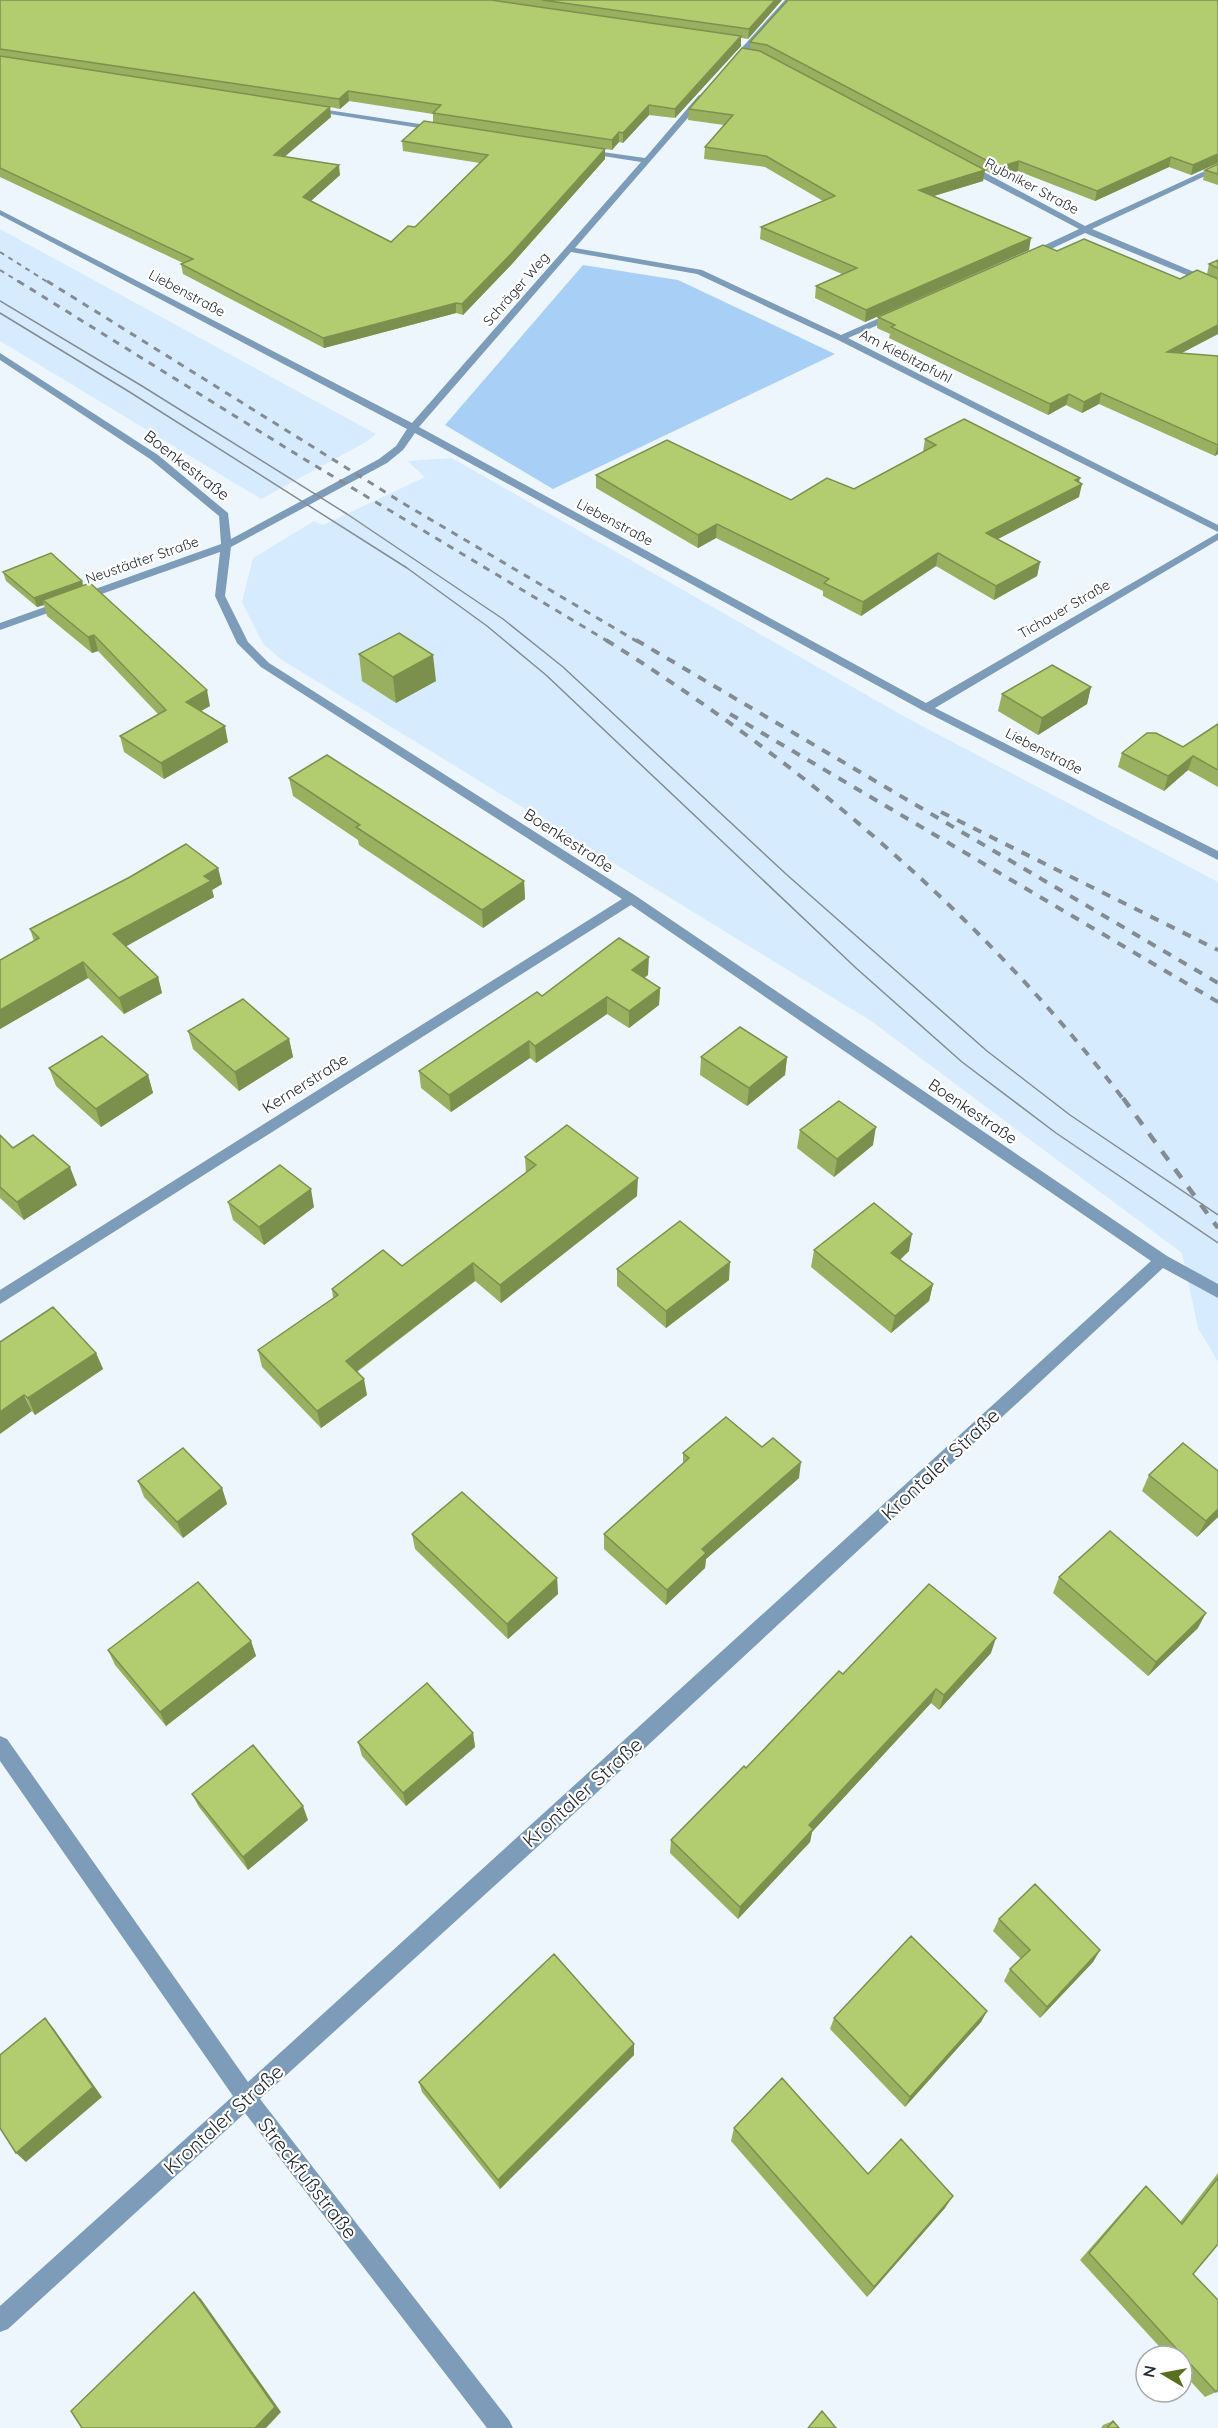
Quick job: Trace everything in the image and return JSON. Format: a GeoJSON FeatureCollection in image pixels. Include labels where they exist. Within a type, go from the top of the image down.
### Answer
{"type":"FeatureCollection","features":[{"type":"Feature","properties":{"kind":"street"},"geometry":{"type":"LineString","coordinates":[[725,73],[789,0]]}},
{"type":"Feature","properties":{"kind":"street"},"geometry":{"type":"LineString","coordinates":[[739,42],[751,43]]}},
{"type":"Feature","properties":{"kind":"street"},"geometry":{"type":"LineString","coordinates":[[741,55],[751,57]]}},
{"type":"Feature","properties":{"kind":"street","name":"Schräger Weg"},"geometry":{"type":"LineString","coordinates":[[226,546],[383,461],[400,448],[413,428],[645,160],[709,90]]}},
{"type":"Feature","properties":{"kind":"street"},"geometry":{"type":"LineString","coordinates":[[302,108],[451,131]]}},
{"type":"Feature","properties":{"kind":"street"},"geometry":{"type":"LineString","coordinates":[[577,150],[645,160]]}},
{"type":"Feature","properties":{"kind":"street","name":"Rybniker Straße"},"geometry":{"type":"LineString","coordinates":[[962,165],[1086,230],[1218,285]]}},
{"type":"Feature","properties":{"kind":"street"},"geometry":{"type":"LineString","coordinates":[[1022,259],[1218,167]]}},
{"type":"Feature","properties":{"kind":"street","name":"Liebenstraße"},"geometry":{"type":"LineString","coordinates":[[0,212],[413,428],[926,708],[1218,856]]}},
{"type":"Feature","properties":{"kind":"street","name":"Am Kiebitzpfuhl"},"geometry":{"type":"LineString","coordinates":[[568,249],[699,272],[841,339],[1218,529]]}},
{"type":"Feature","properties":{"kind":"street"},"geometry":{"type":"LineString","coordinates":[[841,339],[905,310]]}},
{"type":"Feature","properties":{"kind":"street","name":"Boenkestraße"},"geometry":{"type":"LineString","coordinates":[[0,356],[154,457],[224,515],[226,546],[220,596],[243,643],[265,665],[631,898],[1162,1260],[1218,1292]]}},
{"type":"Feature","properties":{"kind":"street","name":"Tichauer Straße"},"geometry":{"type":"LineString","coordinates":[[926,708],[1218,536]]}},
{"type":"Feature","properties":{"kind":"street","name":"Neustädter Straße"},"geometry":{"type":"LineString","coordinates":[[0,627],[226,546]]}},
{"type":"Feature","properties":{"kind":"street","name":"Kernerstraße"},"geometry":{"type":"LineString","coordinates":[[0,1298],[631,898]]}},
{"type":"Feature","properties":{"kind":"street","name":"Krontaler Straße"},"geometry":{"type":"LineString","coordinates":[[0,2321],[571,1803],[1162,1260]]}},
{"type":"Feature","properties":{"kind":"street","name":"Streckfußstraße"},"geometry":{"type":"LineString","coordinates":[[0,1745],[246,2097],[501,2428]]}},
{"type":"Feature","properties":{"kind":"shaded area"},"geometry":{"type":"Polygon","coordinates":[[[0,229],[376,434],[366,442],[261,499],[0,341],[0,229]]]}},
{"type":"Feature","properties":{"kind":"shaded area"},"geometry":{"type":"Polygon","coordinates":[[[583,265],[678,280],[835,354],[553,489],[445,425],[583,265]]]}},
{"type":"Feature","properties":{"kind":"shaded area"},"geometry":{"type":"Polygon","coordinates":[[[452,458],[907,718],[1218,882],[1218,1362],[1198,1328],[1182,1253],[871,1021],[282,660],[263,644],[242,602],[253,558],[314,521],[323,525],[425,477],[407,461],[452,458]]]}},
{"type":"Feature","properties":{"kind":"building"},"geometry":{"type":"Polygon","coordinates":[[[0,0],[491,0],[741,36],[675,109],[649,105],[623,133],[619,132],[612,140],[433,113],[441,105],[348,91],[339,99],[0,49],[0,0]]]}},
{"type":"Feature","properties":{"kind":"building"},"geometry":{"type":"Polygon","coordinates":[[[542,0],[775,0],[749,29],[542,0]]]}},
{"type":"Feature","properties":{"kind":"building"},"geometry":{"type":"Polygon","coordinates":[[[788,0],[1218,0],[1218,154],[1193,165],[1171,157],[1097,191],[1019,161],[999,167],[767,45],[750,42],[788,0]]]}},
{"type":"Feature","properties":{"kind":"building"},"geometry":{"type":"Polygon","coordinates":[[[742,48],[760,51],[985,170],[919,190],[1031,238],[866,310],[816,286],[857,268],[761,227],[835,196],[766,156],[705,147],[733,115],[689,109],[742,48]]]}},
{"type":"Feature","properties":{"kind":"building"},"geometry":{"type":"Polygon","coordinates":[[[0,56],[330,107],[274,155],[339,165],[303,197],[391,242],[408,226],[415,227],[488,155],[402,141],[424,121],[605,149],[511,254],[462,304],[456,303],[323,338],[181,264],[193,259],[0,168],[0,56]]]}},
{"type":"Feature","properties":{"kind":"building"},"geometry":{"type":"Polygon","coordinates":[[[1218,164],[1218,174],[1205,170],[1218,164]]]}},
{"type":"Feature","properties":{"kind":"building"},"geometry":{"type":"Polygon","coordinates":[[[1084,239],[1180,279],[1197,270],[1218,279],[1218,325],[1167,352],[1218,356],[1218,445],[1101,393],[1084,402],[1069,394],[1050,404],[891,327],[895,325],[878,317],[1043,245],[1057,251],[1084,239]]]}},
{"type":"Feature","properties":{"kind":"building"},"geometry":{"type":"Polygon","coordinates":[[[1218,260],[1218,268],[1209,264],[1218,260]]]}},
{"type":"Feature","properties":{"kind":"building"},"geometry":{"type":"Polygon","coordinates":[[[964,419],[1080,478],[1075,480],[1082,484],[986,533],[1040,562],[996,586],[938,553],[863,602],[824,583],[829,579],[717,524],[698,535],[596,475],[667,440],[791,500],[827,478],[854,489],[936,445],[925,439],[964,419]]]}},
{"type":"Feature","properties":{"kind":"building"},"geometry":{"type":"Polygon","coordinates":[[[51,553],[82,581],[34,598],[3,572],[51,553]]]}},
{"type":"Feature","properties":{"kind":"building"},"geometry":{"type":"Polygon","coordinates":[[[90,583],[207,690],[186,702],[225,726],[161,763],[120,736],[166,710],[94,635],[88,637],[43,600],[90,583]]]}},
{"type":"Feature","properties":{"kind":"building"},"geometry":{"type":"Polygon","coordinates":[[[399,633],[433,655],[393,677],[359,654],[399,633]]]}},
{"type":"Feature","properties":{"kind":"building"},"geometry":{"type":"Polygon","coordinates":[[[1052,665],[1091,687],[1042,718],[1002,694],[1052,665]]]}},
{"type":"Feature","properties":{"kind":"building"},"geometry":{"type":"Polygon","coordinates":[[[1218,724],[1218,770],[1193,756],[1168,776],[1122,753],[1147,733],[1156,733],[1183,747],[1218,724]]]}},
{"type":"Feature","properties":{"kind":"building"},"geometry":{"type":"Polygon","coordinates":[[[327,755],[524,881],[482,910],[356,827],[360,825],[289,778],[327,755]]]}},
{"type":"Feature","properties":{"kind":"building"},"geometry":{"type":"Polygon","coordinates":[[[186,844],[218,868],[204,876],[211,881],[113,934],[158,977],[119,998],[83,962],[0,1010],[0,960],[39,938],[30,929],[130,877],[186,844]]]}},
{"type":"Feature","properties":{"kind":"building"},"geometry":{"type":"Polygon","coordinates":[[[619,938],[649,957],[632,970],[660,988],[629,1011],[607,997],[535,1046],[529,1041],[449,1095],[419,1071],[537,992],[542,996],[619,938]]]}},
{"type":"Feature","properties":{"kind":"building"},"geometry":{"type":"Polygon","coordinates":[[[243,999],[289,1039],[235,1072],[188,1031],[243,999]]]}},
{"type":"Feature","properties":{"kind":"building"},"geometry":{"type":"Polygon","coordinates":[[[740,1027],[787,1057],[749,1088],[701,1057],[740,1027]]]}},
{"type":"Feature","properties":{"kind":"building"},"geometry":{"type":"Polygon","coordinates":[[[102,1036],[148,1075],[96,1109],[49,1068],[102,1036]]]}},
{"type":"Feature","properties":{"kind":"building"},"geometry":{"type":"Polygon","coordinates":[[[839,1101],[876,1127],[837,1159],[800,1130],[839,1101]]]}},
{"type":"Feature","properties":{"kind":"building"},"geometry":{"type":"Polygon","coordinates":[[[567,1125],[638,1178],[500,1285],[473,1263],[346,1361],[364,1379],[317,1411],[258,1350],[338,1295],[332,1289],[383,1250],[402,1266],[536,1165],[525,1157],[567,1125]]]}},
{"type":"Feature","properties":{"kind":"building"},"geometry":{"type":"Polygon","coordinates":[[[0,1135],[13,1148],[33,1135],[70,1167],[17,1202],[0,1187],[0,1135]]]}},
{"type":"Feature","properties":{"kind":"building"},"geometry":{"type":"Polygon","coordinates":[[[280,1165],[311,1189],[259,1227],[228,1202],[280,1165]]]}},
{"type":"Feature","properties":{"kind":"building"},"geometry":{"type":"Polygon","coordinates":[[[874,1203],[912,1234],[891,1253],[933,1284],[895,1316],[814,1250],[874,1203]]]}},
{"type":"Feature","properties":{"kind":"building"},"geometry":{"type":"Polygon","coordinates":[[[680,1221],[730,1262],[666,1311],[617,1269],[680,1221]]]}},
{"type":"Feature","properties":{"kind":"building"},"geometry":{"type":"Polygon","coordinates":[[[53,1307],[96,1353],[28,1398],[24,1395],[0,1412],[0,1342],[53,1307]]]}},
{"type":"Feature","properties":{"kind":"building"},"geometry":{"type":"Polygon","coordinates":[[[726,1417],[762,1447],[773,1438],[801,1462],[702,1549],[706,1553],[667,1590],[604,1534],[689,1458],[683,1453],[726,1417]]]}},
{"type":"Feature","properties":{"kind":"building"},"geometry":{"type":"Polygon","coordinates":[[[1183,1443],[1218,1471],[1218,1509],[1206,1521],[1149,1475],[1183,1443]]]}},
{"type":"Feature","properties":{"kind":"building"},"geometry":{"type":"Polygon","coordinates":[[[183,1448],[222,1488],[177,1522],[138,1481],[183,1448]]]}},
{"type":"Feature","properties":{"kind":"building"},"geometry":{"type":"Polygon","coordinates":[[[462,1492],[557,1578],[507,1624],[412,1534],[462,1492]]]}},
{"type":"Feature","properties":{"kind":"building"},"geometry":{"type":"Polygon","coordinates":[[[1110,1531],[1206,1613],[1156,1662],[1059,1577],[1110,1531]]]}},
{"type":"Feature","properties":{"kind":"building"},"geometry":{"type":"Polygon","coordinates":[[[198,1582],[251,1641],[160,1712],[108,1650],[198,1582]]]}},
{"type":"Feature","properties":{"kind":"building"},"geometry":{"type":"Polygon","coordinates":[[[929,1584],[996,1638],[944,1695],[936,1689],[809,1825],[813,1829],[740,1907],[671,1840],[744,1766],[746,1768],[839,1671],[843,1674],[929,1584]]]}},
{"type":"Feature","properties":{"kind":"building"},"geometry":{"type":"Polygon","coordinates":[[[427,1683],[473,1733],[403,1793],[358,1742],[427,1683]]]}},
{"type":"Feature","properties":{"kind":"building"},"geometry":{"type":"Polygon","coordinates":[[[253,1745],[303,1806],[243,1857],[192,1794],[253,1745]]]}},
{"type":"Feature","properties":{"kind":"building"},"geometry":{"type":"Polygon","coordinates":[[[1035,1884],[1100,1950],[1047,2007],[1010,1969],[1030,1950],[999,1919],[1035,1884]]]}},
{"type":"Feature","properties":{"kind":"building"},"geometry":{"type":"Polygon","coordinates":[[[911,1936],[987,2011],[910,2097],[834,2018],[911,1936]]]}},
{"type":"Feature","properties":{"kind":"building"},"geometry":{"type":"Polygon","coordinates":[[[554,1954],[634,2044],[498,2180],[419,2082],[554,1954]]]}},
{"type":"Feature","properties":{"kind":"building"},"geometry":{"type":"Polygon","coordinates":[[[45,2018],[93,2087],[16,2153],[0,2128],[0,2055],[45,2018]]]}},
{"type":"Feature","properties":{"kind":"building"},"geometry":{"type":"Polygon","coordinates":[[[782,2078],[868,2174],[901,2139],[953,2196],[874,2287],[734,2128],[782,2078]]]}},
{"type":"Feature","properties":{"kind":"building"},"geometry":{"type":"Polygon","coordinates":[[[1218,2178],[1218,2244],[1193,2274],[1218,2300],[1218,2390],[1216,2392],[1194,2368],[1194,2344],[1172,2344],[1089,2253],[1146,2186],[1182,2224],[1218,2178]]]}},
{"type":"Feature","properties":{"kind":"building"},"geometry":{"type":"Polygon","coordinates":[[[194,2292],[275,2407],[255,2428],[82,2428],[71,2411],[194,2292]]]}},
{"type":"Feature","properties":{"kind":"building"},"geometry":{"type":"Polygon","coordinates":[[[822,2411],[836,2428],[808,2428],[822,2411]]]}},
{"type":"Feature","properties":{"kind":"building"},"geometry":{"type":"Polygon","coordinates":[[[1113,2421],[1119,2428],[1107,2428],[1113,2421]]]}},
{"type":"Feature","properties":{"kind":"tram line"},"geometry":{"type":"LineString","coordinates":[[0,301],[142,386],[347,514],[503,619],[563,667],[786,874],[987,1051],[1070,1115],[1218,1215]]}},
{"type":"Feature","properties":{"kind":"tram line"},"geometry":{"type":"LineString","coordinates":[[0,313],[128,391],[407,568],[487,626],[546,675],[856,968],[962,1062],[1056,1133],[1218,1243]]}},
{"type":"Feature","properties":{"kind":"railway"},"geometry":{"type":"LineString","coordinates":[[0,252],[49,283]]}},
{"type":"Feature","properties":{"kind":"railway"},"geometry":{"type":"LineString","coordinates":[[0,270],[21,283]]}},
{"type":"Feature","properties":{"kind":"railway"},"geometry":{"type":"LineString","coordinates":[[18,281],[304,459],[609,642]]}},
{"type":"Feature","properties":{"kind":"railway"},"geometry":{"type":"LineString","coordinates":[[47,281],[406,505],[638,642]]}},
{"type":"Feature","properties":{"kind":"railway"},"geometry":{"type":"LineString","coordinates":[[606,640],[750,738],[886,847],[950,906],[1011,968],[1069,1032],[1124,1100]]}},
{"type":"Feature","properties":{"kind":"railway"},"geometry":{"type":"LineString","coordinates":[[636,640],[1218,983]]}},
{"type":"Feature","properties":{"kind":"railway"},"geometry":{"type":"LineString","coordinates":[[730,714],[1218,1002]]}},
{"type":"Feature","properties":{"kind":"railway"},"geometry":{"type":"LineString","coordinates":[[941,812],[1218,950]]}},
{"type":"Feature","properties":{"kind":"railway"},"geometry":{"type":"LineString","coordinates":[[1123,1098],[1218,1228]]}}]}
